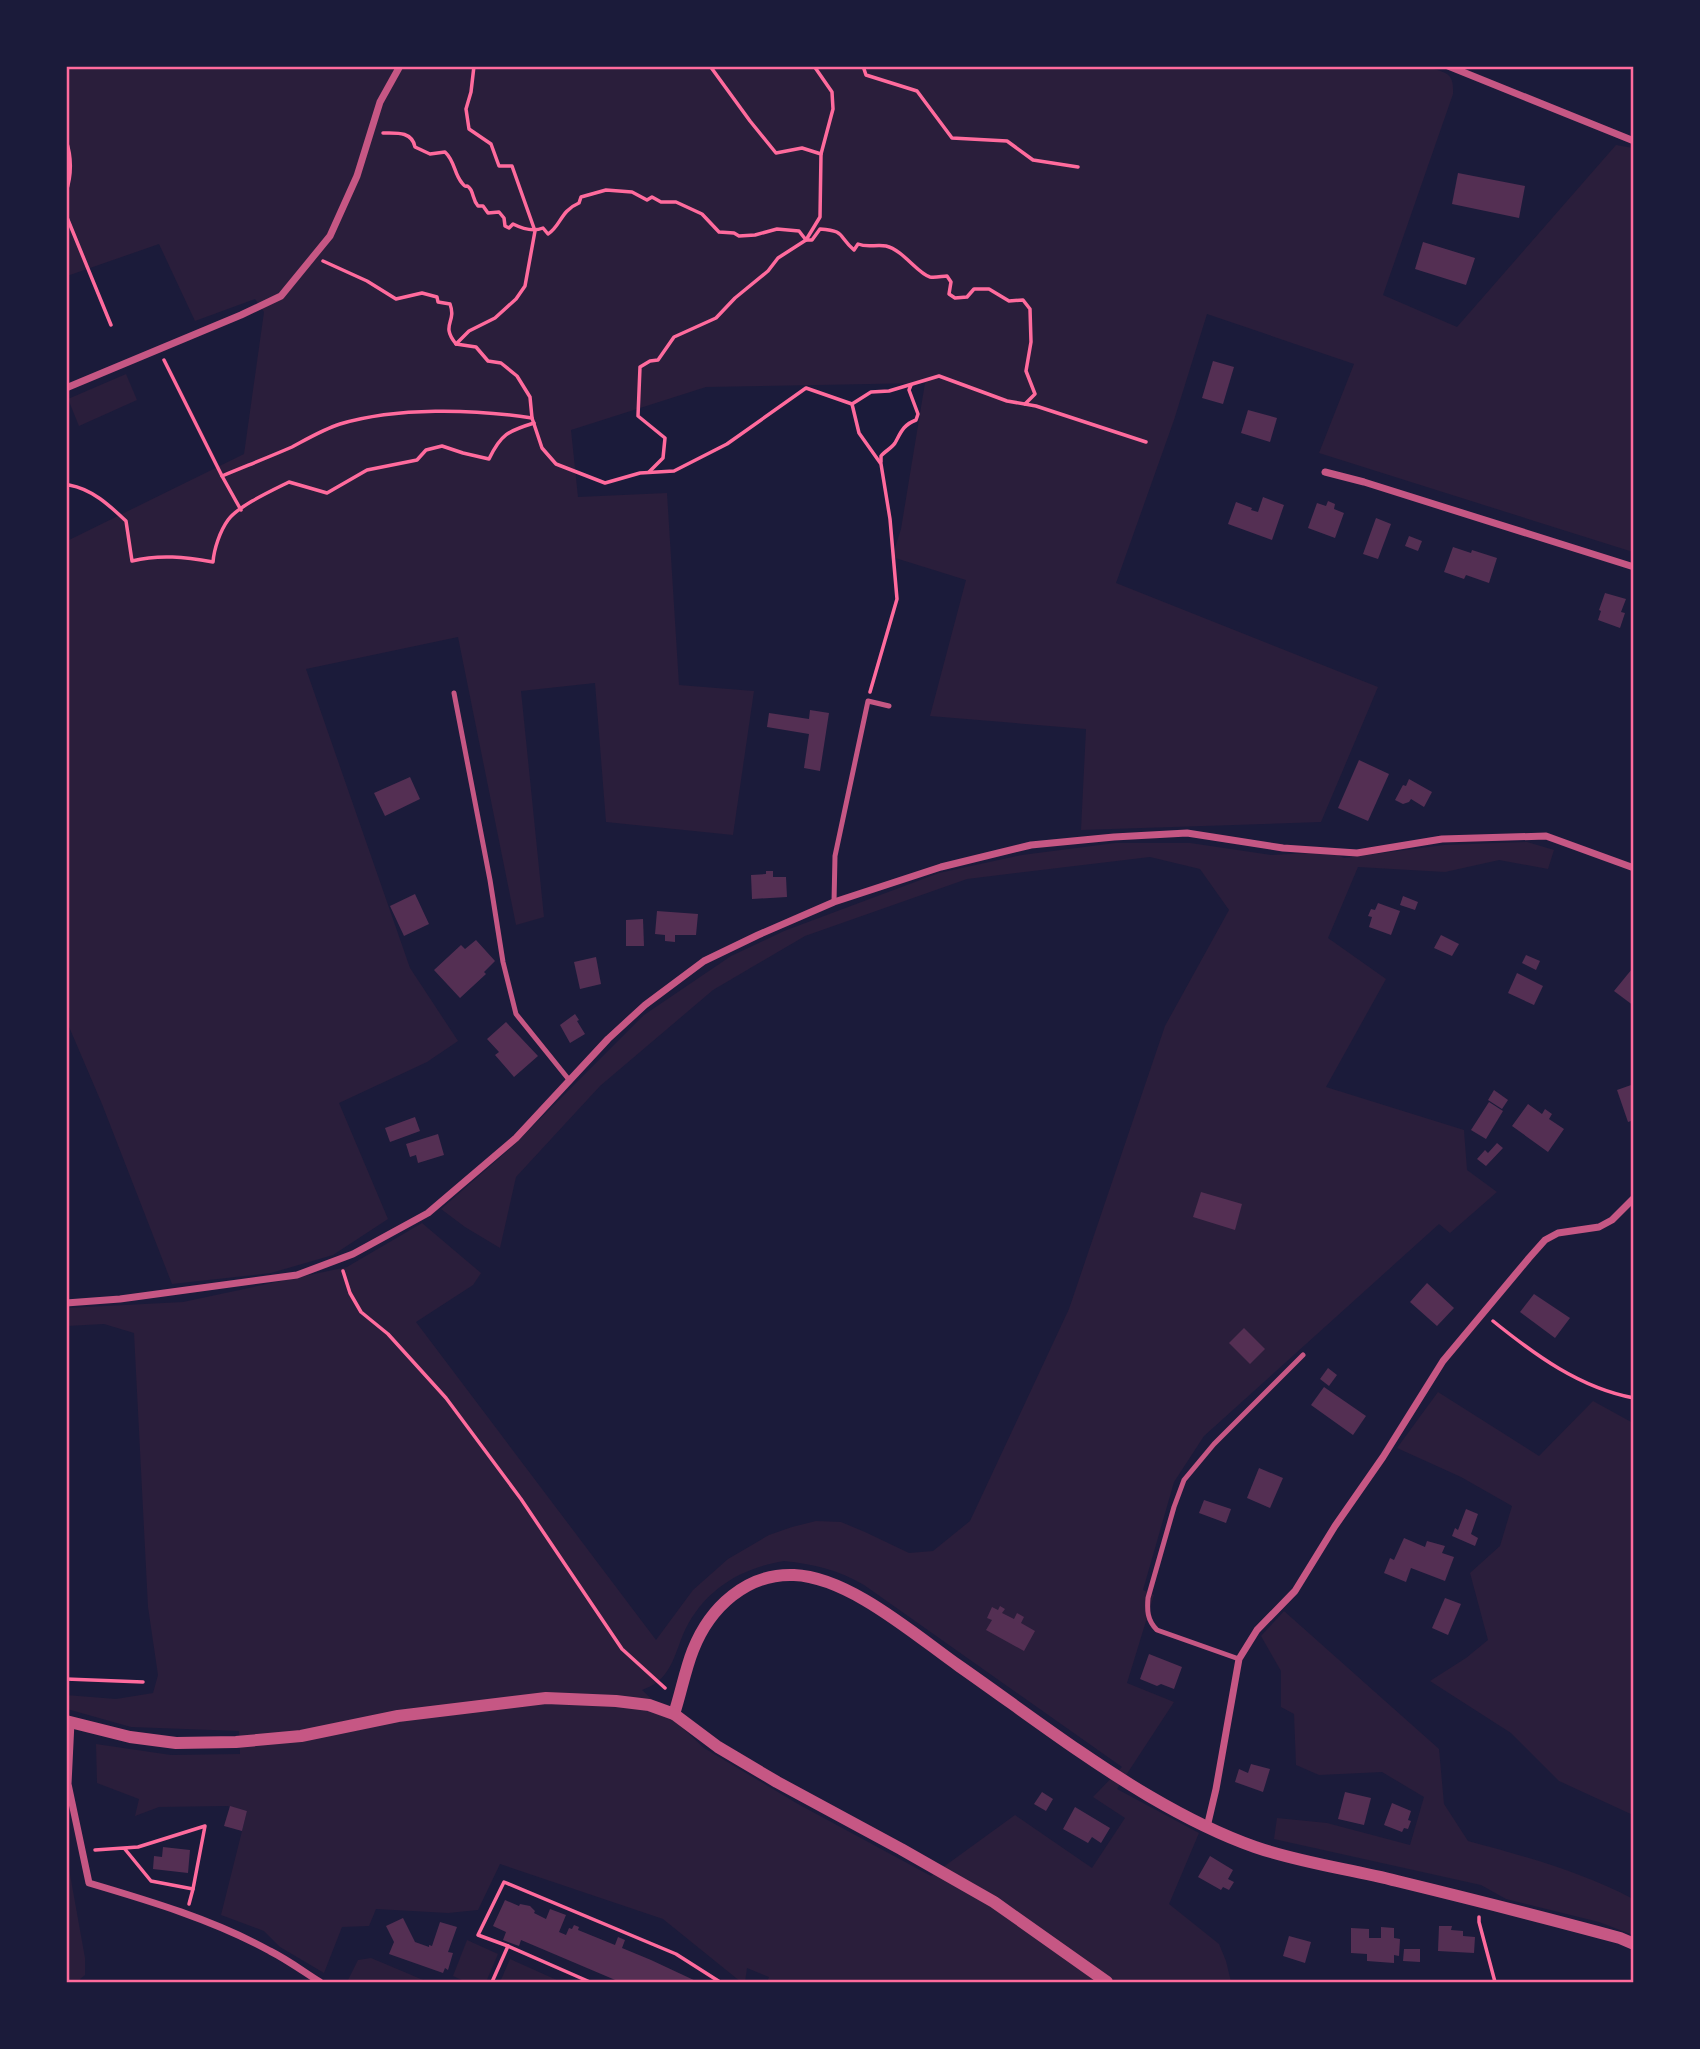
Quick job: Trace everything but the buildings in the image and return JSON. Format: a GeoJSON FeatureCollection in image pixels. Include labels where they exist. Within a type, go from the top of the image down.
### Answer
{"type":"FeatureCollection","features":[{"type":"Feature","properties":{"kind":"street"},"geometry":{"type":"LineString","coordinates":[[66,388],[281,296],[330,236],[356,176],[380,102],[400,66]]}},
{"type":"Feature","properties":{"kind":"street"},"geometry":{"type":"LineString","coordinates":[[1448,66],[1633,141]]}},
{"type":"Feature","properties":{"kind":"street"},"geometry":{"type":"LineString","coordinates":[[1325,471],[1633,567]]}},
{"type":"Feature","properties":{"kind":"street"},"geometry":{"type":"LineString","coordinates":[[66,1303],[120,1299],[297,1275],[353,1254],[428,1213],[516,1138],[608,1039],[645,1005],[704,961],[834,902],[941,867],[1031,845],[1186,833],[1283,849],[1357,853],[1442,839],[1546,836],[1633,868]]}},
{"type":"Feature","properties":{"kind":"street"},"geometry":{"type":"LineString","coordinates":[[1207,1828],[1239,1659],[1257,1630],[1295,1591],[1443,1361],[1545,1240],[1558,1233],[1599,1227],[1612,1220],[1633,1198]]}},
{"type":"Feature","properties":{"kind":"street"},"geometry":{"type":"LineString","coordinates":[[674,1714],[693,1650],[704,1628],[727,1600],[738,1590],[764,1578],[778,1575],[811,1576],[839,1586],[881,1611],[1101,1766],[1207,1828],[1257,1848],[1290,1857],[1480,1901],[1607,1934],[1633,1944]]}},
{"type":"Feature","properties":{"kind":"street"},"geometry":{"type":"LineString","coordinates":[[320,1983],[271,1951],[213,1924],[89,1883],[68,1784],[69,1722],[130,1737],[176,1743],[224,1743],[300,1736],[398,1716],[546,1698],[649,1705],[674,1714],[718,1747],[777,1782],[994,1902],[1107,1983]]}},
{"type":"Feature","properties":{"kind":"lane"},"geometry":{"type":"LineString","coordinates":[[454,693],[503,962],[516,1014],[570,1081]]}},
{"type":"Feature","properties":{"kind":"lane"},"geometry":{"type":"LineString","coordinates":[[834,902],[835,856],[868,701],[889,706]]}},
{"type":"Feature","properties":{"kind":"lane"},"geometry":{"type":"LineString","coordinates":[[1239,1659],[1157,1630],[1147,1611],[1148,1598],[1184,1480],[1214,1444],[1303,1355]]}},
{"type":"Feature","properties":{"kind":"path"},"geometry":{"type":"LineString","coordinates":[[456,344],[469,331],[495,318],[521,292],[525,286],[535,231],[512,166],[499,166],[491,144],[469,129],[466,109],[474,66]]}},
{"type":"Feature","properties":{"kind":"path"},"geometry":{"type":"LineString","coordinates":[[710,66],[776,153],[802,148],[821,153]]}},
{"type":"Feature","properties":{"kind":"path"},"geometry":{"type":"LineString","coordinates":[[649,472],[663,458],[665,438],[638,416],[640,367],[658,359],[674,337],[716,318],[734,298],[768,271],[778,258],[806,240],[820,217],[821,153],[833,109],[832,92],[814,66]]}},
{"type":"Feature","properties":{"kind":"path"},"geometry":{"type":"LineString","coordinates":[[863,66],[866,75],[917,91],[952,138],[1007,141],[1034,160],[1078,167]]}},
{"type":"Feature","properties":{"kind":"path"},"geometry":{"type":"LineString","coordinates":[[370,132],[407,135],[421,151],[430,154],[445,152],[451,158],[462,184],[472,192],[472,200],[478,206],[483,206],[488,213],[499,212],[504,218],[505,226],[509,228],[513,224],[535,231],[543,228],[548,234],[569,208],[579,203],[581,197],[606,190],[632,192],[647,200],[652,197],[661,202],[676,202],[702,214],[719,232],[747,236],[777,229],[799,231],[806,240]]}},
{"type":"Feature","properties":{"kind":"path"},"geometry":{"type":"LineString","coordinates":[[66,139],[71,156],[71,178],[66,192]]}},
{"type":"Feature","properties":{"kind":"path"},"geometry":{"type":"LineString","coordinates":[[66,215],[111,326]]}},
{"type":"Feature","properties":{"kind":"path"},"geometry":{"type":"LineString","coordinates":[[806,240],[812,240],[820,229],[837,230],[854,250],[858,244],[867,247],[884,245],[909,259],[918,271],[930,277],[947,276],[951,282],[949,293],[956,298],[967,297],[974,289],[989,289],[1009,301],[1023,300],[1030,309],[1031,342],[1026,371],[1035,394],[1025,404]]}},
{"type":"Feature","properties":{"kind":"path"},"geometry":{"type":"LineString","coordinates":[[313,256],[367,281],[396,299],[422,293],[437,297],[438,302],[450,304],[452,319],[447,327],[456,344],[476,347],[488,360],[501,363],[517,376],[530,397],[532,418],[542,448],[556,464],[605,483],[640,473],[674,471],[727,444],[806,388],[852,404]]}},
{"type":"Feature","properties":{"kind":"path"},"geometry":{"type":"LineString","coordinates":[[158,349],[241,510]]}},
{"type":"Feature","properties":{"kind":"path"},"geometry":{"type":"LineString","coordinates":[[852,404],[871,392],[890,391],[939,376],[1007,401],[1036,406],[1146,442]]}},
{"type":"Feature","properties":{"kind":"path"},"geometry":{"type":"LineString","coordinates":[[868,701],[897,599],[881,456],[894,446],[898,433],[909,422],[916,420],[918,414],[909,390],[911,385]]}},
{"type":"Feature","properties":{"kind":"path"},"geometry":{"type":"LineString","coordinates":[[852,404],[859,433],[881,464]]}},
{"type":"Feature","properties":{"kind":"path"},"geometry":{"type":"LineString","coordinates":[[222,476],[339,425],[400,412],[507,414],[532,418]]}},
{"type":"Feature","properties":{"kind":"path"},"geometry":{"type":"LineString","coordinates":[[66,488],[69,485],[81,487],[103,500],[126,520],[132,561],[151,556],[181,556],[213,562],[214,551],[228,519],[258,498],[289,482],[327,493],[368,470],[416,460],[426,450],[442,446],[489,458],[498,441],[515,429],[534,423]]}},
{"type":"Feature","properties":{"kind":"path"},"geometry":{"type":"LineString","coordinates":[[339,1259],[350,1293],[361,1312],[388,1334],[446,1398],[521,1499],[622,1649],[651,1678],[679,1699]]}},
{"type":"Feature","properties":{"kind":"path"},"geometry":{"type":"LineString","coordinates":[[1483,1313],[1574,1379],[1600,1390],[1633,1398]]}},
{"type":"Feature","properties":{"kind":"path"},"geometry":{"type":"LineString","coordinates":[[66,1679],[143,1682]]}},
{"type":"Feature","properties":{"kind":"path"},"geometry":{"type":"LineString","coordinates":[[82,1851],[124,1848],[138,1847],[205,1826],[192,1889],[151,1881],[124,1848]]}},
{"type":"Feature","properties":{"kind":"path"},"geometry":{"type":"LineString","coordinates":[[590,1983],[478,1935],[504,1882],[677,1954],[720,1983]]}},
{"type":"Feature","properties":{"kind":"path"},"geometry":{"type":"LineString","coordinates":[[1480,1901],[1479,1923],[1495,1983]]}},
{"type":"Feature","properties":{"kind":"path"},"geometry":{"type":"LineString","coordinates":[[492,1983],[508,1946]]}},
{"type":"Feature","properties":{"kind":"path"},"geometry":{"type":"LineString","coordinates":[[573,1983],[576,1976]]}},
{"type":"Feature","properties":{"kind":"shaded area"},"geometry":{"type":"Polygon","coordinates":[[[66,67],[1429,67],[1451,78],[1453,94],[1383,295],[1457,327],[1616,145],[1633,148],[1633,552],[1319,453],[1354,364],[1207,314],[1174,420],[1116,583],[1378,687],[1321,822],[1081,830],[1086,729],[930,716],[966,580],[892,557],[901,529],[925,383],[706,387],[571,430],[578,497],[667,493],[679,685],[754,691],[733,835],[606,822],[595,683],[521,691],[544,917],[516,925],[458,637],[306,669],[410,968],[458,1041],[427,1062],[339,1103],[388,1219],[333,1255],[271,1273],[172,1284],[67,1022],[67,541],[244,454],[264,312],[255,299],[195,321],[159,244],[67,276],[66,67]]]}},
{"type":"Feature","properties":{"kind":"shaded area"},"geometry":{"type":"Polygon","coordinates":[[[126,374],[137,400],[79,426],[68,399],[126,374]]]}},
{"type":"Feature","properties":{"kind":"shaded area"},"geometry":{"type":"Polygon","coordinates":[[[1527,842],[1554,850],[1548,869],[1499,860],[1445,872],[1358,867],[1328,938],[1386,979],[1326,1087],[1464,1130],[1467,1170],[1497,1192],[1450,1233],[1439,1224],[1204,1436],[1174,1482],[1143,1590],[1154,1595],[1127,1683],[1174,1702],[1117,1789],[1199,1833],[1169,1904],[1219,1944],[1231,1982],[767,1982],[769,1977],[747,1968],[745,1982],[741,1982],[663,1919],[500,1864],[478,1910],[448,1913],[376,1909],[369,1926],[342,1927],[324,1973],[280,1947],[264,1931],[221,1915],[247,1811],[227,1806],[159,1807],[135,1816],[139,1799],[97,1783],[96,1744],[171,1755],[240,1754],[239,1731],[131,1727],[67,1709],[66,1695],[116,1699],[153,1693],[158,1675],[148,1607],[134,1333],[104,1324],[67,1326],[67,1308],[183,1302],[347,1267],[422,1223],[481,1273],[473,1285],[416,1322],[656,1640],[693,1590],[728,1559],[769,1535],[792,1527],[816,1521],[841,1522],[909,1553],[933,1551],[970,1521],[1069,1309],[1165,1026],[1229,910],[1200,869],[1150,857],[967,879],[805,936],[713,990],[600,1086],[516,1177],[500,1248],[441,1209],[513,1146],[644,1015],[731,956],[784,931],[939,873],[1022,855],[1115,843],[1190,843],[1271,855],[1332,852],[1344,858],[1444,845],[1527,842]],[[784,1561],[739,1575],[714,1592],[693,1616],[667,1672],[656,1683],[642,1690],[704,1748],[798,1804],[931,1876],[1015,1815],[1092,1868],[1125,1818],[1093,1797],[1122,1767],[864,1585],[816,1566],[784,1561]]]}},
{"type":"Feature","properties":{"kind":"shaded area"},"geometry":{"type":"Polygon","coordinates":[[[1438,1392],[1539,1456],[1593,1401],[1633,1423],[1633,1815],[1559,1781],[1511,1733],[1430,1681],[1488,1640],[1470,1573],[1500,1546],[1512,1506],[1461,1477],[1397,1448],[1438,1392]]]}},
{"type":"Feature","properties":{"kind":"shaded area"},"geometry":{"type":"Polygon","coordinates":[[[1284,1611],[1439,1749],[1444,1804],[1468,1841],[1573,1873],[1633,1899],[1633,1935],[1599,1922],[1506,1899],[1481,1885],[1274,1839],[1277,1818],[1327,1823],[1410,1845],[1424,1797],[1382,1772],[1319,1775],[1296,1765],[1294,1714],[1281,1707],[1281,1671],[1261,1636],[1284,1611]]]}},
{"type":"Feature","properties":{"kind":"shaded area"},"geometry":{"type":"Polygon","coordinates":[[[66,1852],[85,1958],[85,1975],[80,1982],[67,1982],[66,1852]]]}},
{"type":"Feature","properties":{"kind":"shaded area"},"geometry":{"type":"Polygon","coordinates":[[[467,1940],[498,1954],[486,1982],[466,1982],[453,1976],[467,1940]]]}},
{"type":"Feature","properties":{"kind":"shaded area"},"geometry":{"type":"Polygon","coordinates":[[[371,1958],[428,1982],[347,1982],[358,1960],[371,1958]]]}},
{"type":"Feature","properties":{"kind":"shaded area"},"geometry":{"type":"Polygon","coordinates":[[[510,1959],[559,1981],[500,1982],[510,1959]]]}}]}
